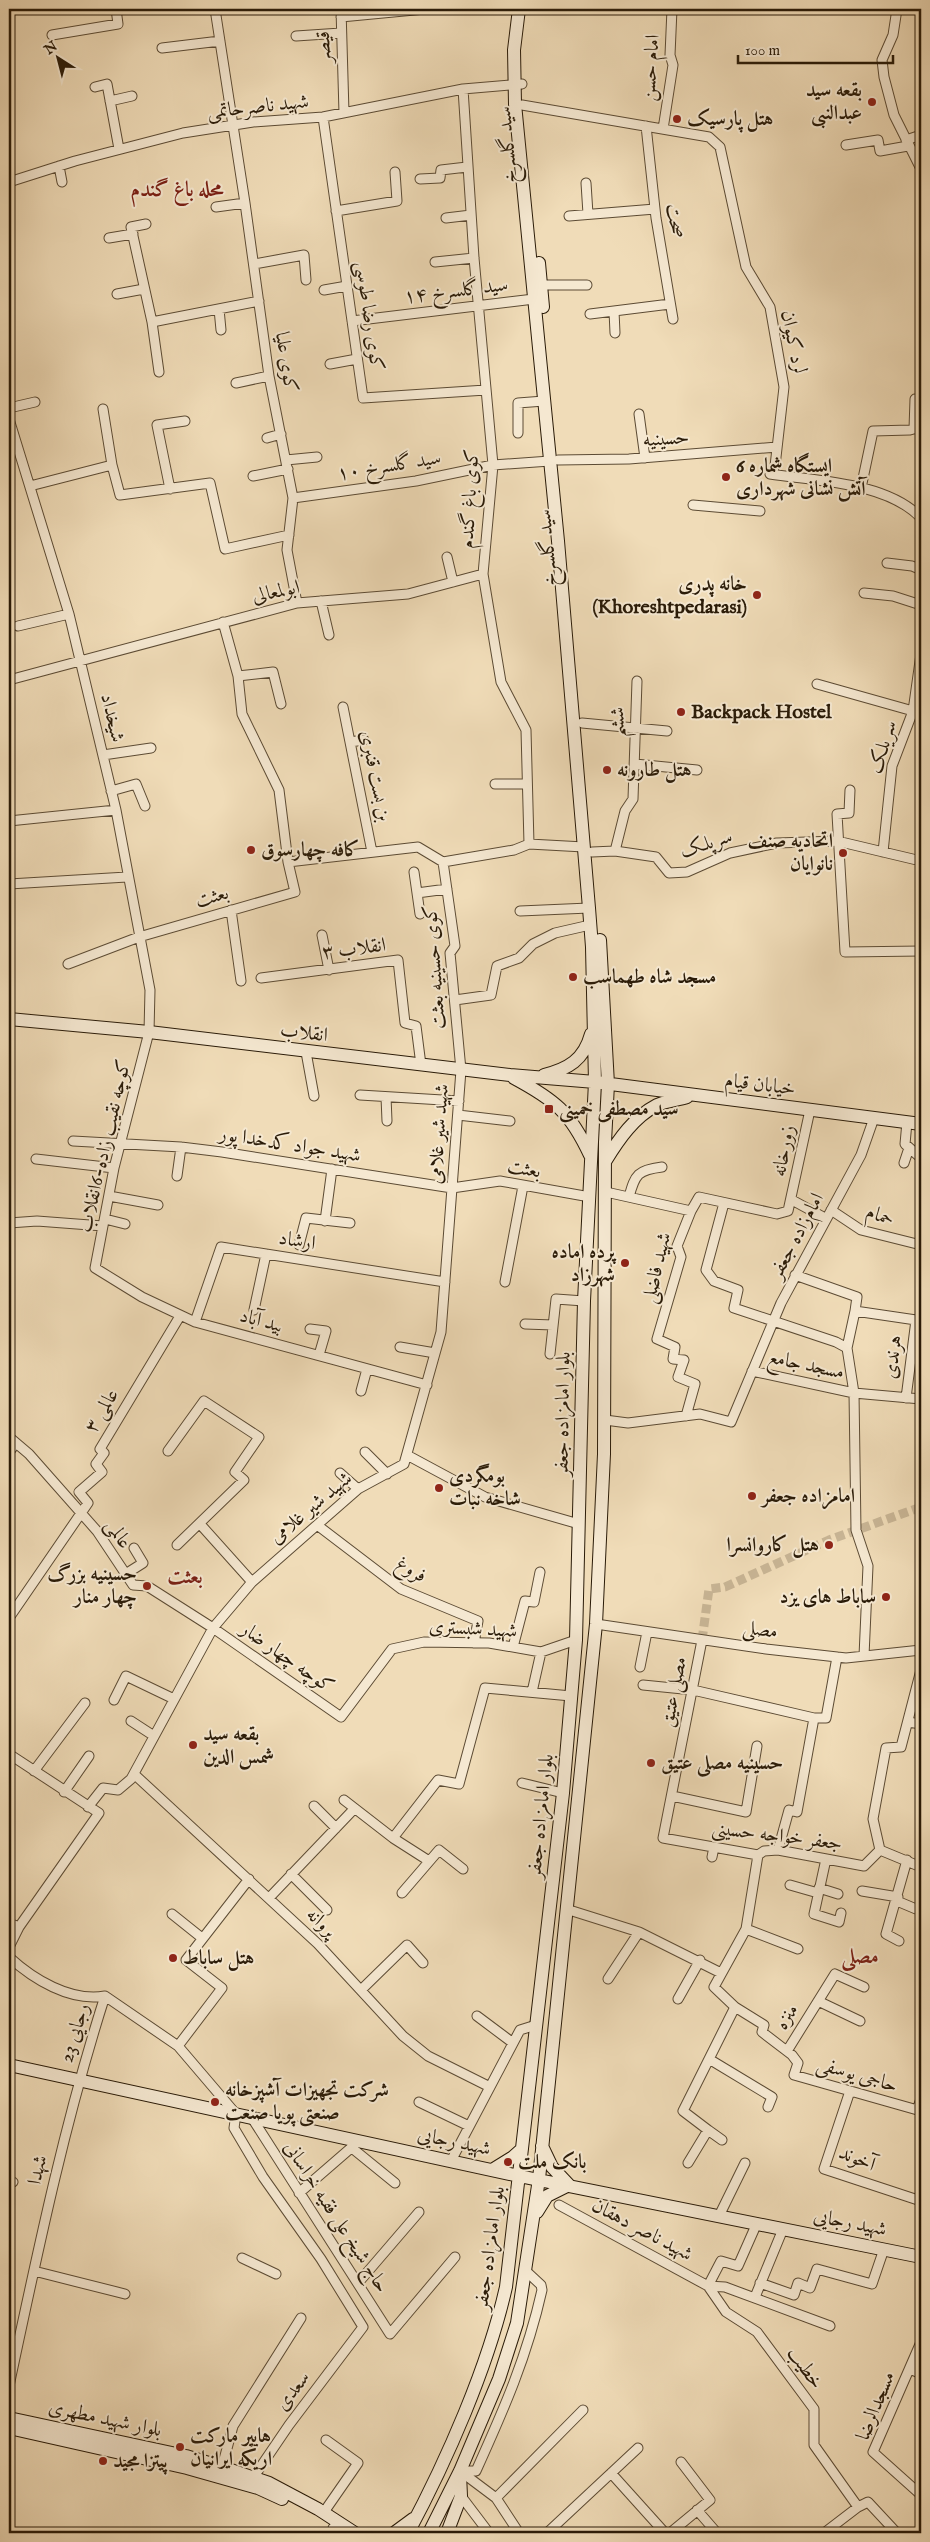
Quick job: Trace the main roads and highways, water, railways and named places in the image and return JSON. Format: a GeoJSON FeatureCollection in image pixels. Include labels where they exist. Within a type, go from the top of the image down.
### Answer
{"type":"FeatureCollection","features":[{"type":"Feature","properties":{"kind":"main road","name":"سید گلسرخ"},"geometry":{"type":"LineString","coordinates":[[519,9],[514,50],[518,84],[518,105],[544,401],[554,461]]}},
{"type":"Feature","properties":{"kind":"main road","name":"سید گلسرخ"},"geometry":{"type":"LineString","coordinates":[[518,84],[527,9]]}},
{"type":"Feature","properties":{"kind":"main road","name":"سید گلسرخ"},"geometry":{"type":"LineString","coordinates":[[518,105],[541,285],[554,461],[608,1084]]}},
{"type":"Feature","properties":{"kind":"main road","name":"سید گلسرخ"},"geometry":{"type":"LineString","coordinates":[[566,592],[582,723],[595,1082]]}},
{"type":"Feature","properties":{"kind":"main road","name":"انقلاب"},"geometry":{"type":"LineString","coordinates":[[9,1019],[150,1032],[461,1070],[595,1082]]}},
{"type":"Feature","properties":{"kind":"main road"},"geometry":{"type":"LineString","coordinates":[[537,1078],[574,1064],[588,1047],[594,1025]]}},
{"type":"Feature","properties":{"kind":"main road"},"geometry":{"type":"LineString","coordinates":[[510,1075],[544,1094],[566,1113],[590,1150],[598,1139],[605,1142]]}},
{"type":"Feature","properties":{"kind":"main road","name":"خیابان قیام"},"geometry":{"type":"LineString","coordinates":[[595,1082],[921,1124]]}},
{"type":"Feature","properties":{"kind":"main road","name":"بلوار امامزاده جعفر"},"geometry":{"type":"LineString","coordinates":[[408,2533],[418,2515],[479,2376],[500,2316],[506,2287],[563,1793],[576,1640],[584,1301],[590,1197],[590,1150],[595,1082]]}},
{"type":"Feature","properties":{"kind":"main road","name":"بلوار امامزاده جعفر"},"geometry":{"type":"LineString","coordinates":[[429,2533],[460,2471],[499,2379],[518,2323],[539,2179],[542,2130],[596,1624],[605,1420],[605,1142],[608,1084]]}},
{"type":"Feature","properties":{"kind":"main road"},"geometry":{"type":"LineString","coordinates":[[606,1160],[618,1140],[638,1119],[658,1104],[694,1095]]}},
{"type":"Feature","properties":{"kind":"main road"},"geometry":{"type":"LineString","coordinates":[[567,1749],[582,1753]]}},
{"type":"Feature","properties":{"kind":"main road","name":"شهید رجایی"},"geometry":{"type":"LineString","coordinates":[[9,2065],[236,2114],[356,2145],[451,2161],[921,2256]]}},
{"type":"Feature","properties":{"kind":"main road"},"geometry":{"type":"LineString","coordinates":[[524,2128],[526,2135],[533,2137],[538,2136],[542,2130]]}},
{"type":"Feature","properties":{"kind":"main road"},"geometry":{"type":"LineString","coordinates":[[534,2216],[547,2196],[569,2185],[552,2167],[541,2144]]}},
{"type":"Feature","properties":{"kind":"main road"},"geometry":{"type":"LineString","coordinates":[[516,2197],[511,2185],[503,2176],[492,2170],[522,2149]]}},
{"type":"Feature","properties":{"kind":"main road","name":"بلوار شهید مطهری"},"geometry":{"type":"LineString","coordinates":[[9,2418],[186,2456],[222,2467],[269,2483],[324,2512],[355,2533]]}},
{"type":"Feature","properties":{"kind":"main road","name":"بلوار شهید مطهری"},"geometry":{"type":"LineString","coordinates":[[9,2428],[228,2479],[274,2495],[336,2531]]}},
{"type":"Feature","properties":{"kind":"main road"},"geometry":{"type":"LineString","coordinates":[[447,2533],[461,2496],[460,2471]]}},
{"type":"Feature","properties":{"kind":"main road"},"geometry":{"type":"LineString","coordinates":[[394,2533],[418,2515]]}},
{"type":"Feature","properties":{"kind":"tunnel"},"geometry":{"type":"LineString","coordinates":[[702,1640],[709,1589],[725,1587],[829,1540],[921,1507]]}},
{"type":"Feature","properties":{"kind":"place","name":"بقعه سید عبدالنبی"},"geometry":{"type":"Point","coordinates":[872,102]}},
{"type":"Feature","properties":{"kind":"place","name":"هتل پارسیک"},"geometry":{"type":"Point","coordinates":[677,119]}},
{"type":"Feature","properties":{"kind":"place","name":"ایستگاه شماره 6 آتش نشانی شهرداری"},"geometry":{"type":"Point","coordinates":[726,477]}},
{"type":"Feature","properties":{"kind":"place","name":"خانه پدری (Khoreshtpedarasi)"},"geometry":{"type":"Point","coordinates":[757,595]}},
{"type":"Feature","properties":{"kind":"place","name":"Backpack Hostel"},"geometry":{"type":"Point","coordinates":[681,712]}},
{"type":"Feature","properties":{"kind":"place","name":"هتل طارونه"},"geometry":{"type":"Point","coordinates":[607,770]}},
{"type":"Feature","properties":{"kind":"place","name":"کافه چهارسوق"},"geometry":{"type":"Point","coordinates":[251,850]}},
{"type":"Feature","properties":{"kind":"place","name":"اتحادیه صنف نانوایان"},"geometry":{"type":"Point","coordinates":[843,853]}},
{"type":"Feature","properties":{"kind":"place","name":"مسجد شاه طهماسب"},"geometry":{"type":"Point","coordinates":[573,977]}},
{"type":"Feature","properties":{"kind":"place","name":"سید مصطفی خمینی"},"geometry":{"type":"Point","coordinates":[549,1109]}},
{"type":"Feature","properties":{"kind":"place","name":"پرده اماده شهرزاد"},"geometry":{"type":"Point","coordinates":[625,1263]}},
{"type":"Feature","properties":{"kind":"place","name":"بومگردی شاخه نبات"},"geometry":{"type":"Point","coordinates":[439,1488]}},
{"type":"Feature","properties":{"kind":"place","name":"امامزاده جعفر"},"geometry":{"type":"Point","coordinates":[752,1496]}},
{"type":"Feature","properties":{"kind":"place","name":"هتل کاروانسرا"},"geometry":{"type":"Point","coordinates":[829,1545]}},
{"type":"Feature","properties":{"kind":"place","name":"حسینیه بزرگ چهار منار"},"geometry":{"type":"Point","coordinates":[147,1586]}},
{"type":"Feature","properties":{"kind":"place","name":"ساباط های یزد"},"geometry":{"type":"Point","coordinates":[886,1597]}},
{"type":"Feature","properties":{"kind":"place","name":"بقعه سید شمس الدین"},"geometry":{"type":"Point","coordinates":[193,1745]}},
{"type":"Feature","properties":{"kind":"place","name":"حسینیه مصلی عتیق"},"geometry":{"type":"Point","coordinates":[651,1763]}},
{"type":"Feature","properties":{"kind":"place","name":"هتل ساباط"},"geometry":{"type":"Point","coordinates":[173,1958]}},
{"type":"Feature","properties":{"kind":"place","name":"شرکت تجهیزات آشپزخانه صنعتی پویا صنعت"},"geometry":{"type":"Point","coordinates":[215,2102]}},
{"type":"Feature","properties":{"kind":"place","name":"بانک ملت"},"geometry":{"type":"Point","coordinates":[508,2162]}},
{"type":"Feature","properties":{"kind":"place","name":"هایپر مارکت اریکه ایرانیان"},"geometry":{"type":"Point","coordinates":[180,2447]}},
{"type":"Feature","properties":{"kind":"place","name":"پیتزا مجید"},"geometry":{"type":"Point","coordinates":[103,2461]}},
{"type":"Feature","properties":{"kind":"district","name":"محله باغ گندم"},"geometry":{"type":"Point","coordinates":[177,190]}},
{"type":"Feature","properties":{"kind":"district","name":"بعثت"},"geometry":{"type":"Point","coordinates":[185,1577]}},
{"type":"Feature","properties":{"kind":"district","name":"مصلی"},"geometry":{"type":"Point","coordinates":[860,1957]}}]}
